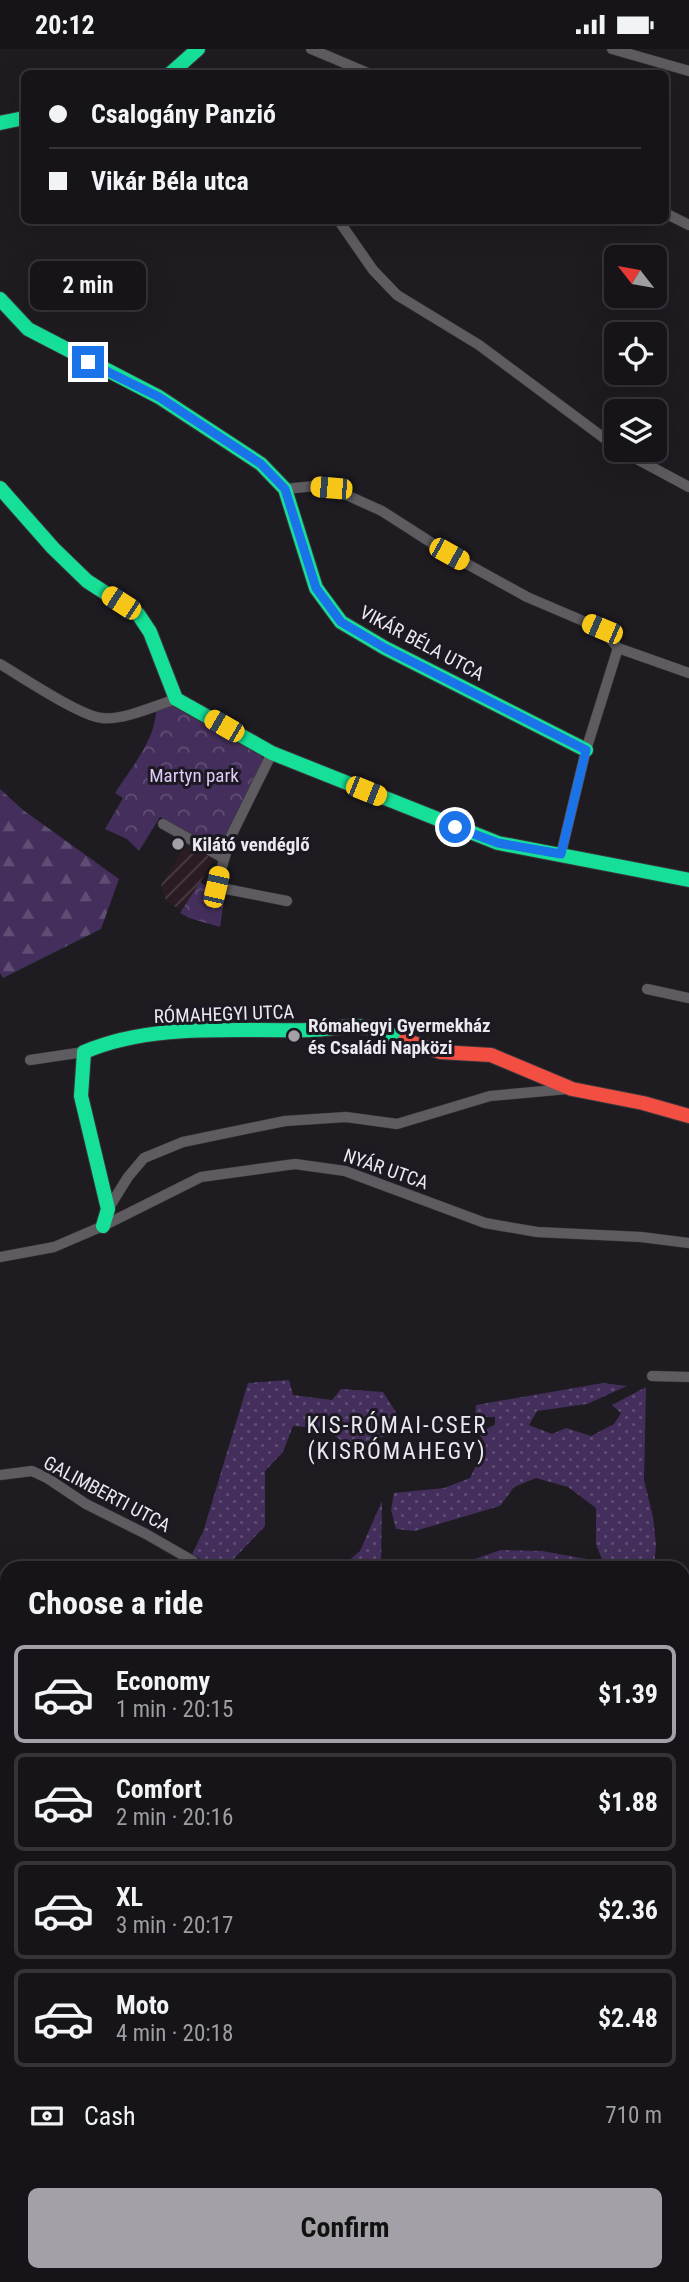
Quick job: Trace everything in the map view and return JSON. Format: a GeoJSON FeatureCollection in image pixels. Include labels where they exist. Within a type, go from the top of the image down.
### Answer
{"type":"FeatureCollection","features":[{"type":"Feature","properties":{"kind":"street"},"geometry":{"type":"LineString","coordinates":[[174,70],[198,49]]}},
{"type":"Feature","properties":{"kind":"street"},"geometry":{"type":"LineString","coordinates":[[311,49],[362,70]]}},
{"type":"Feature","properties":{"kind":"street"},"geometry":{"type":"LineString","coordinates":[[612,49],[689,71]]}},
{"type":"Feature","properties":{"kind":"street"},"geometry":{"type":"LineString","coordinates":[[0,124],[21,119]]}},
{"type":"Feature","properties":{"kind":"street"},"geometry":{"type":"LineString","coordinates":[[669,215],[689,225]]}},
{"type":"Feature","properties":{"kind":"street"},"geometry":{"type":"LineString","coordinates":[[341,224],[373,270],[397,295],[479,345],[604,439]]}},
{"type":"Feature","properties":{"kind":"street","name":"VIKÁR BÉLA UTCA"},"geometry":{"type":"LineString","coordinates":[[0,299],[28,328],[88,362],[159,397],[261,464],[285,489],[316,588],[341,622],[385,648],[586,750]]}},
{"type":"Feature","properties":{"kind":"street"},"geometry":{"type":"LineString","coordinates":[[642,462],[689,487]]}},
{"type":"Feature","properties":{"kind":"street"},"geometry":{"type":"LineString","coordinates":[[285,489],[315,486],[331,488],[382,511],[449,554],[527,597],[602,629],[618,647],[689,673]]}},
{"type":"Feature","properties":{"kind":"street"},"geometry":{"type":"LineString","coordinates":[[0,488],[53,548],[87,581],[138,614],[150,632],[176,699],[272,753],[498,843],[689,880]]}},
{"type":"Feature","properties":{"kind":"street"},"geometry":{"type":"LineString","coordinates":[[561,854],[586,750],[618,647]]}},
{"type":"Feature","properties":{"kind":"street"},"geometry":{"type":"LineString","coordinates":[[0,664],[87,714],[103,719],[176,699]]}},
{"type":"Feature","properties":{"kind":"street"},"geometry":{"type":"LineString","coordinates":[[272,753],[240,815],[223,858],[216,887],[287,901]]}},
{"type":"Feature","properties":{"kind":"street"},"geometry":{"type":"LineString","coordinates":[[163,824],[223,858]]}},
{"type":"Feature","properties":{"kind":"street"},"geometry":{"type":"LineString","coordinates":[[647,989],[689,998]]}},
{"type":"Feature","properties":{"kind":"street","name":"RÓMAHEGYI UTCA"},"geometry":{"type":"LineString","coordinates":[[30,1060],[84,1052],[107,1042],[175,1032],[316,1030],[362,1026],[386,1032],[418,1047],[440,1052],[491,1055],[572,1089],[643,1103],[689,1116]]}},
{"type":"Feature","properties":{"kind":"street"},"geometry":{"type":"LineString","coordinates":[[84,1052],[81,1096],[107,1209]]}},
{"type":"Feature","properties":{"kind":"street"},"geometry":{"type":"LineString","coordinates":[[103,1226],[107,1209],[144,1158],[183,1142],[285,1121],[346,1117],[397,1124],[490,1096],[572,1089]]}},
{"type":"Feature","properties":{"kind":"street","name":"NYÁR UTCA"},"geometry":{"type":"LineString","coordinates":[[0,1257],[54,1247],[103,1226],[201,1177],[295,1164],[345,1171],[485,1223],[537,1232],[642,1237],[689,1243]]}},
{"type":"Feature","properties":{"kind":"street"},"geometry":{"type":"LineString","coordinates":[[652,1375],[689,1377]]}},
{"type":"Feature","properties":{"kind":"street","name":"GALIMBERTI UTCA"},"geometry":{"type":"LineString","coordinates":[[0,1475],[32,1471],[86,1504],[193,1561]]}},
{"type":"Feature","properties":{"kind":"shaded area"},"geometry":{"type":"Polygon","coordinates":[[[186,843],[214,860],[182,911],[166,901],[161,885],[186,843]]]}},
{"type":"Feature","properties":{"kind":"green space","name":"Martyn park"},"geometry":{"type":"Polygon","coordinates":[[[176,703],[261,753],[264,761],[220,853],[160,817],[139,851],[127,839],[105,829],[123,798],[115,793],[136,763],[153,729],[156,706],[176,703]]]}},
{"type":"Feature","properties":{"kind":"green space"},"geometry":{"type":"Polygon","coordinates":[[[0,789],[23,810],[119,879],[101,929],[3,978],[0,973],[0,789]]]}},
{"type":"Feature","properties":{"kind":"green space"},"geometry":{"type":"Polygon","coordinates":[[[200,882],[225,894],[220,927],[180,913],[200,882]]]}},
{"type":"Feature","properties":{"kind":"green space"},"geometry":{"type":"Polygon","coordinates":[[[289,1380],[293,1395],[332,1400],[341,1389],[383,1392],[397,1414],[388,1435],[351,1447],[323,1428],[293,1426],[283,1452],[265,1471],[265,1526],[232,1561],[204,1561],[192,1554],[203,1532],[248,1383],[289,1380]]]}},
{"type":"Feature","properties":{"kind":"green space"},"geometry":{"type":"Polygon","coordinates":[[[603,1383],[627,1386],[587,1404],[537,1411],[529,1425],[552,1434],[566,1428],[591,1436],[614,1424],[621,1413],[612,1405],[646,1387],[644,1480],[653,1517],[655,1561],[603,1561],[596,1544],[596,1508],[568,1487],[536,1478],[514,1487],[500,1506],[415,1531],[396,1529],[391,1510],[394,1493],[444,1488],[470,1478],[486,1445],[478,1432],[495,1425],[495,1417],[475,1417],[476,1405],[603,1383]]]}},
{"type":"Feature","properties":{"kind":"green space"},"geometry":{"type":"Polygon","coordinates":[[[382,1501],[381,1561],[348,1561],[360,1551],[382,1501]]]}},
{"type":"Feature","properties":{"kind":"green space"},"geometry":{"type":"Polygon","coordinates":[[[501,1550],[542,1551],[597,1561],[469,1561],[501,1550]]]}},
{"type":"Feature","properties":{"kind":"traffic: fast"},"geometry":{"type":"LineString","coordinates":[[174,70],[198,49]]}},
{"type":"Feature","properties":{"kind":"traffic: fast"},"geometry":{"type":"LineString","coordinates":[[0,123],[21,119]]}},
{"type":"Feature","properties":{"kind":"traffic: fast"},"geometry":{"type":"LineString","coordinates":[[0,299],[28,329],[159,397],[261,464],[285,489],[316,588],[341,622],[385,648],[586,750]]}},
{"type":"Feature","properties":{"kind":"traffic: fast"},"geometry":{"type":"LineString","coordinates":[[0,488],[53,548],[87,581],[138,614],[150,632],[176,699],[272,753],[498,843],[689,880]]}},
{"type":"Feature","properties":{"kind":"traffic: fast"},"geometry":{"type":"LineString","coordinates":[[103,1226],[108,1209],[81,1096],[84,1052],[138,1036],[196,1030],[311,1030],[359,1026],[405,1040]]}},
{"type":"Feature","properties":{"kind":"traffic: jam"},"geometry":{"type":"LineString","coordinates":[[405,1040],[440,1052],[491,1055],[572,1089],[643,1103],[689,1116]]}},
{"type":"Feature","properties":{"kind":"place","name":"Kilátó vendéglő"},"geometry":{"type":"Point","coordinates":[178,844]}},
{"type":"Feature","properties":{"kind":"place","name":"Rómahegyi Gyermekház és Családi Napközi"},"geometry":{"type":"Point","coordinates":[294,1036]}},
{"type":"Feature","properties":{"kind":"district","name":"KIS-RÓMAI-CSER (KISRÓMAHEGY)"},"geometry":{"type":"Point","coordinates":[397,1438]}},
{"type":"Feature","properties":{"kind":"route"},"geometry":{"type":"LineString","coordinates":[[88,362],[159,397],[261,464],[285,489],[316,588],[341,622],[385,648],[586,750],[561,854],[498,843],[455,827]]}}]}
